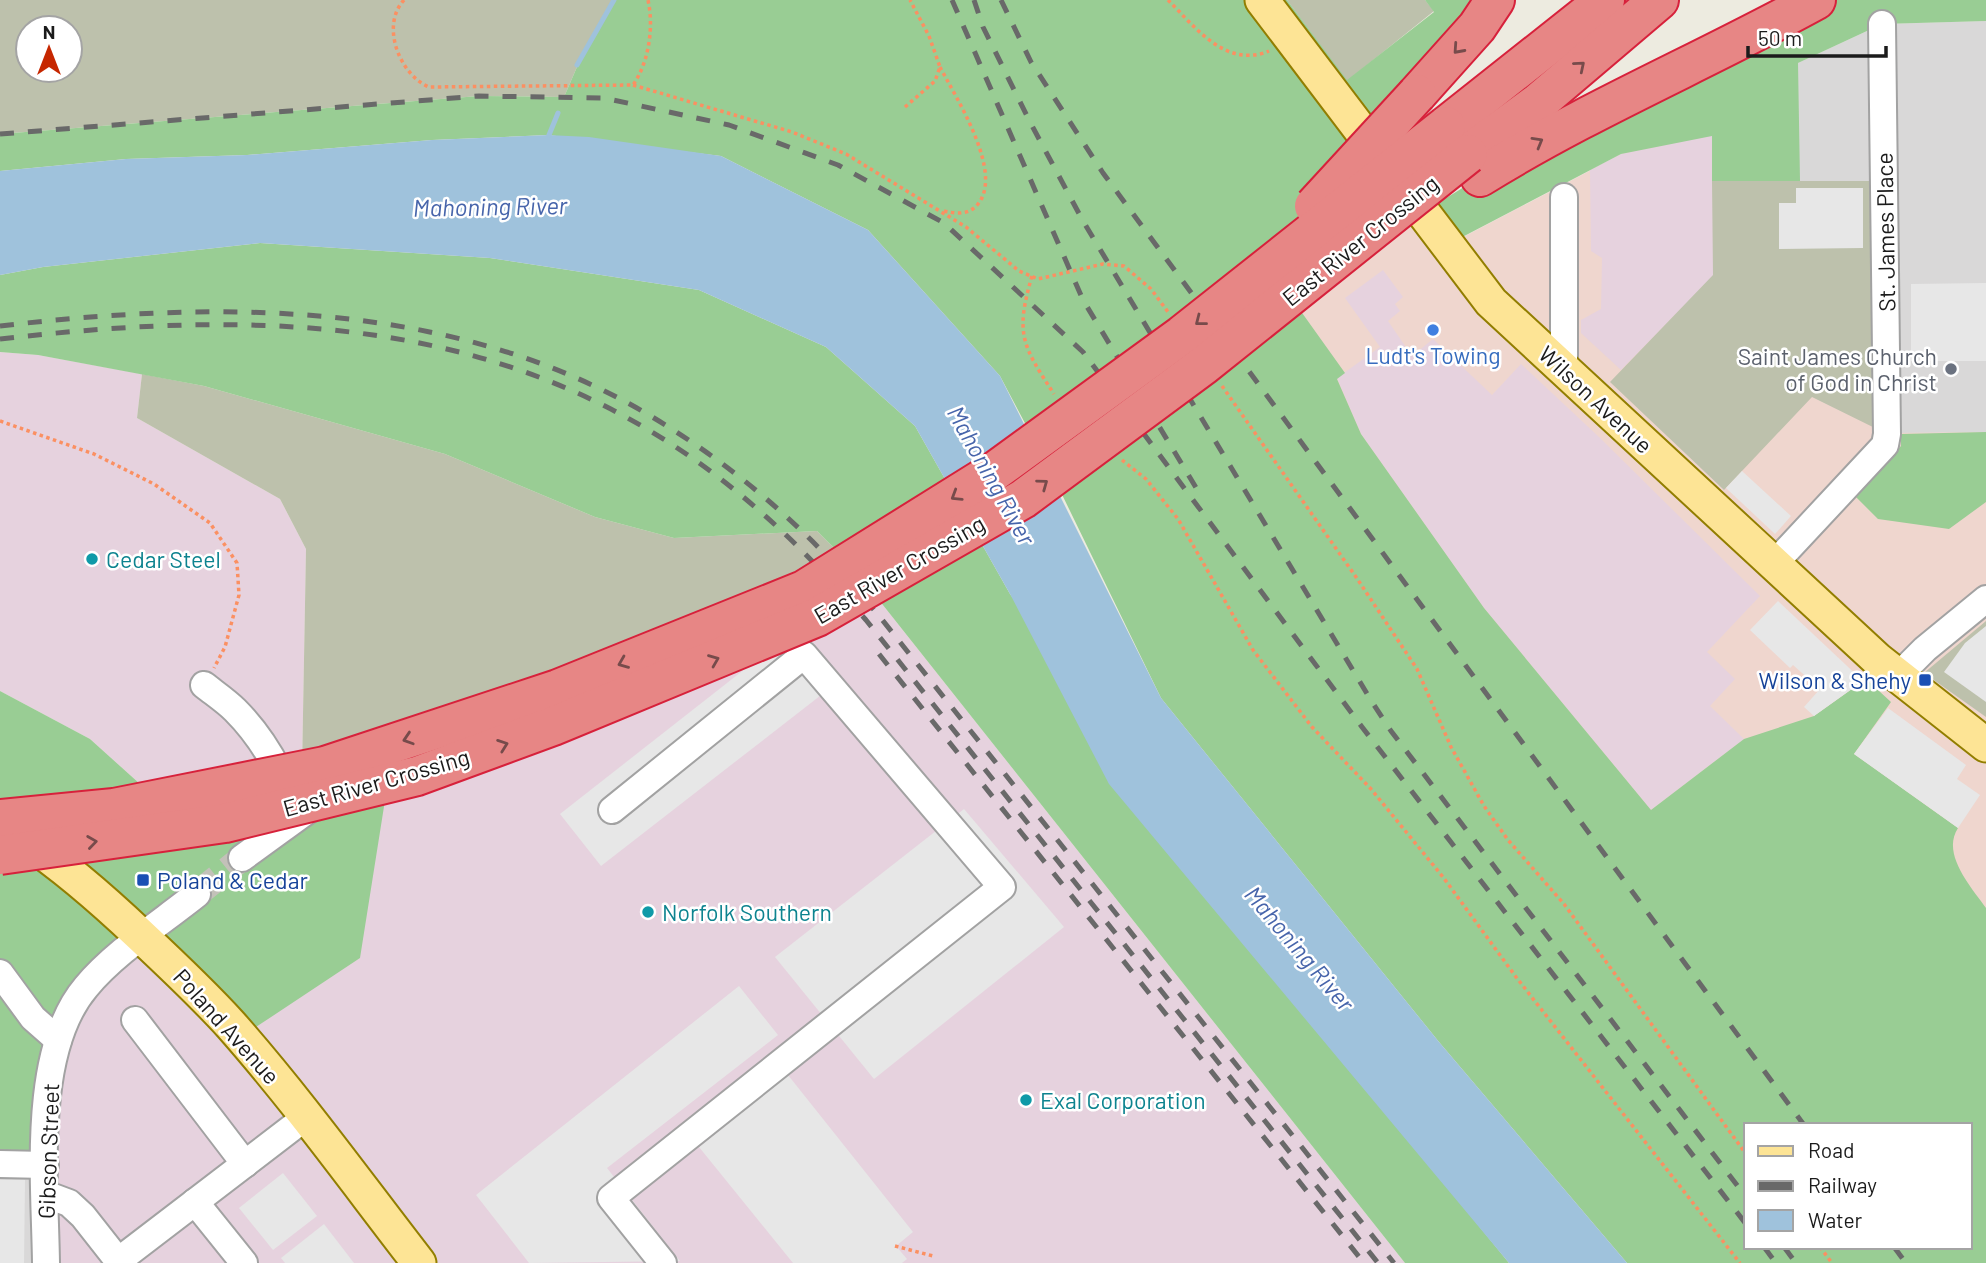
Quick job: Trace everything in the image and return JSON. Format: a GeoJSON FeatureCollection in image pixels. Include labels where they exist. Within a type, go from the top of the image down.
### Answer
{"type":"FeatureCollection","features":[{"type":"Feature","properties":{"kind":"highway"},"geometry":{"type":"LineString","coordinates":[[1230,298],[1477,27],[1495,0]]}},
{"type":"Feature","properties":{"kind":"highway","name":"East River Crossing"},"geometry":{"type":"LineString","coordinates":[[0,855],[225,823],[416,776],[553,726],[817,617],[1023,499],[1204,365],[1465,152],[1605,0]]}},
{"type":"Feature","properties":{"kind":"highway","name":"East River Crossing"},"geometry":{"type":"LineString","coordinates":[[0,821],[114,808],[325,766],[558,689],[804,590],[995,471],[1230,298],[1465,152],[1539,102],[1659,0]]}},
{"type":"Feature","properties":{"kind":"highway"},"geometry":{"type":"LineString","coordinates":[[1465,152],[1538,141],[1816,0]]}},
{"type":"Feature","properties":{"kind":"main road","name":"Wilson Avenue"},"geometry":{"type":"LineString","coordinates":[[1262,0],[1491,302],[1898,677],[1986,745]]}},
{"type":"Feature","properties":{"kind":"main road","name":"Poland Avenue"},"geometry":{"type":"LineString","coordinates":[[0,821],[63,865],[142,937],[229,1023],[419,1263]]}},
{"type":"Feature","properties":{"kind":"street","name":"St. James Place"},"geometry":{"type":"LineString","coordinates":[[1774,565],[1885,444],[1882,24]]}},
{"type":"Feature","properties":{"kind":"street"},"geometry":{"type":"LineString","coordinates":[[1564,197],[1564,370]]}},
{"type":"Feature","properties":{"kind":"street"},"geometry":{"type":"LineString","coordinates":[[1898,677],[1925,649],[1986,599]]}},
{"type":"Feature","properties":{"kind":"street"},"geometry":{"type":"LineString","coordinates":[[612,810],[804,655],[1002,887],[611,1198],[663,1263]]}},
{"type":"Feature","properties":{"kind":"street"},"geometry":{"type":"LineString","coordinates":[[204,685],[235,709],[258,737],[277,766],[298,816]]}},
{"type":"Feature","properties":{"kind":"street"},"geometry":{"type":"LineString","coordinates":[[243,858],[298,816],[350,787],[390,775]]}},
{"type":"Feature","properties":{"kind":"street","name":"Gibson Street"},"geometry":{"type":"LineString","coordinates":[[46,1263],[45,1164],[50,1074],[58,1040],[72,1006],[85,987],[105,966],[197,894]]}},
{"type":"Feature","properties":{"kind":"street"},"geometry":{"type":"LineString","coordinates":[[0,973],[39,1024],[58,1040]]}},
{"type":"Feature","properties":{"kind":"street"},"geometry":{"type":"LineString","coordinates":[[135,1020],[245,1164]]}},
{"type":"Feature","properties":{"kind":"street"},"geometry":{"type":"LineString","coordinates":[[46,1195],[69,1203],[83,1216],[119,1262],[306,1117]]}},
{"type":"Feature","properties":{"kind":"street"},"geometry":{"type":"LineString","coordinates":[[0,1164],[45,1164]]}},
{"type":"Feature","properties":{"kind":"street"},"geometry":{"type":"LineString","coordinates":[[195,1202],[244,1263]]}},
{"type":"Feature","properties":{"kind":"path"},"geometry":{"type":"LineString","coordinates":[[404,0],[398,6],[394,21],[394,40],[405,66],[416,82],[429,87],[633,85],[792,132],[846,153],[966,227],[1019,271],[1038,279],[1103,264],[1124,266],[1151,289],[1174,320]]}},
{"type":"Feature","properties":{"kind":"path"},"geometry":{"type":"LineString","coordinates":[[633,85],[642,72],[647,49],[651,17],[648,0]]}},
{"type":"Feature","properties":{"kind":"path"},"geometry":{"type":"LineString","coordinates":[[910,0],[981,149],[984,196],[966,213],[938,209]]}},
{"type":"Feature","properties":{"kind":"path"},"geometry":{"type":"LineString","coordinates":[[1168,0],[1227,53],[1257,56],[1293,40]]}},
{"type":"Feature","properties":{"kind":"path"},"geometry":{"type":"LineString","coordinates":[[905,107],[935,81],[940,67]]}},
{"type":"Feature","properties":{"kind":"path"},"geometry":{"type":"LineString","coordinates":[[1032,276],[1023,307],[1022,334],[1032,362],[1055,394]]}},
{"type":"Feature","properties":{"kind":"path"},"geometry":{"type":"LineString","coordinates":[[1219,382],[1417,669],[1451,747],[1484,806],[1508,840],[1564,904],[1744,1151]]}},
{"type":"Feature","properties":{"kind":"path"},"geometry":{"type":"LineString","coordinates":[[0,421],[94,454],[154,484],[210,523],[237,563],[239,595],[225,647],[204,685]]}},
{"type":"Feature","properties":{"kind":"path"},"geometry":{"type":"LineString","coordinates":[[1119,456],[1146,479],[1178,520],[1253,650],[1312,727],[1371,789],[1443,877],[1533,999],[1740,1263]]}},
{"type":"Feature","properties":{"kind":"path"},"geometry":{"type":"LineString","coordinates":[[895,1246],[933,1256]]}},
{"type":"Feature","properties":{"kind":"shaded area"},"geometry":{"type":"Polygon","coordinates":[[[0,0],[614,0],[580,60],[564,97],[479,96],[0,134],[0,0]]]}},
{"type":"Feature","properties":{"kind":"shaded area"},"geometry":{"type":"Polygon","coordinates":[[[1287,0],[1425,0],[1434,11],[1347,81],[1287,0]]]}},
{"type":"Feature","properties":{"kind":"shaded area"},"geometry":{"type":"Polygon","coordinates":[[[1986,21],[1986,432],[1887,434],[1775,379],[1774,74],[1882,24],[1986,21]]]}},
{"type":"Feature","properties":{"kind":"shaded area"},"geometry":{"type":"Polygon","coordinates":[[[1774,74],[1775,379],[1887,433],[1986,432],[1986,958],[1636,897],[1230,344],[1412,199],[1448,245],[1774,74]]]}},
{"type":"Feature","properties":{"kind":"shaded area"},"geometry":{"type":"Polygon","coordinates":[[[1712,135],[1714,275],[1621,370],[1581,333],[1581,320],[1601,309],[1602,258],[1591,251],[1590,170],[1621,154],[1712,135]]]}},
{"type":"Feature","properties":{"kind":"shaded area"},"geometry":{"type":"Polygon","coordinates":[[[1712,181],[1884,181],[1887,434],[1812,397],[1724,490],[1610,382],[1713,275],[1712,181]]]}},
{"type":"Feature","properties":{"kind":"shaded area"},"geometry":{"type":"Polygon","coordinates":[[[1796,188],[1863,188],[1863,248],[1779,249],[1779,203],[1796,203],[1796,188]]]}},
{"type":"Feature","properties":{"kind":"shaded area"},"geometry":{"type":"Polygon","coordinates":[[[1383,270],[1403,297],[1395,304],[1400,311],[1388,321],[1412,356],[1433,339],[1492,395],[1521,364],[1760,596],[1707,652],[1735,679],[1710,706],[1744,739],[1651,810],[1484,608],[1361,434],[1337,378],[1380,347],[1345,298],[1383,270]]]}},
{"type":"Feature","properties":{"kind":"shaded area"},"geometry":{"type":"Polygon","coordinates":[[[1986,283],[1986,361],[1911,361],[1911,284],[1986,283]]]}},
{"type":"Feature","properties":{"kind":"shaded area"},"geometry":{"type":"Polygon","coordinates":[[[0,352],[38,355],[142,374],[137,418],[280,499],[306,549],[302,770],[150,793],[90,739],[0,691],[0,352]]]}},
{"type":"Feature","properties":{"kind":"shaded area"},"geometry":{"type":"Polygon","coordinates":[[[142,374],[204,386],[445,454],[595,517],[674,538],[817,531],[852,566],[302,770],[306,549],[280,499],[137,418],[142,374]]]}},
{"type":"Feature","properties":{"kind":"shaded area"},"geometry":{"type":"Polygon","coordinates":[[[1742,471],[1791,516],[1775,534],[1726,488],[1742,471]]]}},
{"type":"Feature","properties":{"kind":"shaded area"},"geometry":{"type":"Polygon","coordinates":[[[852,566],[1405,1263],[46,1263],[47,1108],[85,987],[389,775],[852,566]]]}},
{"type":"Feature","properties":{"kind":"shaded area"},"geometry":{"type":"Polygon","coordinates":[[[1778,601],[1863,681],[1814,716],[1804,707],[1820,689],[1793,665],[1790,668],[1750,630],[1778,601]]]}},
{"type":"Feature","properties":{"kind":"shaded area"},"geometry":{"type":"Polygon","coordinates":[[[1986,621],[1986,717],[1924,673],[1986,621]]]}},
{"type":"Feature","properties":{"kind":"shaded area"},"geometry":{"type":"Polygon","coordinates":[[[1986,626],[1986,702],[1944,672],[1965,643],[1986,626]]]}},
{"type":"Feature","properties":{"kind":"shaded area"},"geometry":{"type":"Polygon","coordinates":[[[783,639],[825,692],[601,866],[560,814],[783,639]]]}},
{"type":"Feature","properties":{"kind":"shaded area"},"geometry":{"type":"Polygon","coordinates":[[[1888,708],[1966,765],[1957,779],[1980,795],[1958,828],[1854,754],[1888,708]]]}},
{"type":"Feature","properties":{"kind":"shaded area"},"geometry":{"type":"Polygon","coordinates":[[[964,809],[1064,927],[874,1079],[775,957],[964,809]]]}},
{"type":"Feature","properties":{"kind":"shaded area"},"geometry":{"type":"Polygon","coordinates":[[[739,986],[778,1035],[607,1168],[680,1261],[529,1263],[476,1195],[739,986]]]}},
{"type":"Feature","properties":{"kind":"shaded area"},"geometry":{"type":"Polygon","coordinates":[[[788,1075],[913,1232],[896,1246],[907,1259],[902,1263],[793,1263],[699,1147],[788,1075]]]}},
{"type":"Feature","properties":{"kind":"shaded area"},"geometry":{"type":"Polygon","coordinates":[[[0,1164],[45,1165],[46,1263],[0,1263],[0,1164]]]}},
{"type":"Feature","properties":{"kind":"shaded area"},"geometry":{"type":"Polygon","coordinates":[[[283,1173],[317,1216],[273,1250],[239,1208],[283,1173]]]}},
{"type":"Feature","properties":{"kind":"shaded area"},"geometry":{"type":"Polygon","coordinates":[[[0,1180],[25,1180],[24,1263],[0,1263],[0,1180]]]}},
{"type":"Feature","properties":{"kind":"shaded area"},"geometry":{"type":"Polygon","coordinates":[[[324,1224],[354,1263],[285,1263],[281,1258],[324,1224]]]}},
{"type":"Feature","properties":{"kind":"green space"},"geometry":{"type":"Polygon","coordinates":[[[614,0],[1287,0],[1347,80],[1434,12],[1425,0],[1495,0],[1371,143],[1427,210],[1538,141],[1816,0],[1986,0],[1986,21],[1882,24],[1798,63],[1800,181],[1712,181],[1712,136],[1621,154],[1447,245],[1427,211],[1290,296],[1345,373],[1337,379],[1361,434],[1484,608],[1651,810],[1744,739],[1814,716],[1866,679],[1891,702],[1854,754],[1958,828],[1954,838],[1955,859],[1986,908],[1986,1263],[1627,1263],[1439,1042],[1161,698],[1053,476],[1000,376],[868,230],[721,156],[548,135],[432,140],[247,155],[126,159],[0,171],[0,134],[479,96],[564,97],[580,60],[614,0]]]}},
{"type":"Feature","properties":{"kind":"green space"},"geometry":{"type":"Polygon","coordinates":[[[260,243],[490,258],[699,290],[826,347],[915,426],[1010,594],[1474,1220],[1509,1263],[1405,1263],[852,566],[817,531],[674,538],[595,517],[445,454],[204,386],[38,355],[0,352],[0,275],[43,267],[260,243]]]}},
{"type":"Feature","properties":{"kind":"green space"},"geometry":{"type":"Polygon","coordinates":[[[1986,432],[1986,502],[1949,529],[1878,519],[1855,496],[1901,446],[1901,434],[1986,432]]]}},
{"type":"Feature","properties":{"kind":"green space"},"geometry":{"type":"Polygon","coordinates":[[[0,691],[90,739],[150,793],[389,775],[360,958],[241,1037],[143,938],[72,1006],[45,1165],[0,1164],[0,691]]]}},
{"type":"Feature","properties":{"kind":"water","name":"Mahoning River"},"geometry":{"type":"Polygon","coordinates":[[[548,135],[589,137],[721,156],[868,230],[1000,376],[1161,698],[1439,1042],[1627,1263],[1509,1263],[1109,784],[1010,594],[915,426],[826,347],[699,290],[490,258],[260,243],[43,267],[0,275],[0,171],[126,159],[247,155],[432,140],[548,135]]]}},
{"type":"Feature","properties":{"kind":"waterway"},"geometry":{"type":"LineString","coordinates":[[577,65],[614,0]]}},
{"type":"Feature","properties":{"kind":"waterway"},"geometry":{"type":"LineString","coordinates":[[549,135],[558,113]]}},
{"type":"Feature","properties":{"kind":"tunnel"},"geometry":{"type":"LineString","coordinates":[[197,894],[242,858]]}},
{"type":"Feature","properties":{"kind":"railway"},"geometry":{"type":"LineString","coordinates":[[952,0],[1083,300],[1198,491]]}},
{"type":"Feature","properties":{"kind":"railway"},"geometry":{"type":"LineString","coordinates":[[974,0],[983,27],[1083,221],[1372,702],[1391,731],[1744,1194]]}},
{"type":"Feature","properties":{"kind":"railway"},"geometry":{"type":"LineString","coordinates":[[1001,0],[1031,62],[1103,173],[1803,1123]]}},
{"type":"Feature","properties":{"kind":"railway"},"geometry":{"type":"LineString","coordinates":[[0,134],[479,96],[604,98],[729,125],[838,165],[944,223],[1083,352],[1362,727],[1744,1221]]}},
{"type":"Feature","properties":{"kind":"railway"},"geometry":{"type":"LineString","coordinates":[[0,326],[168,313],[252,312],[336,318],[419,330],[500,350],[578,379],[654,418],[698,447],[762,495],[801,530],[835,564],[876,612],[1394,1263]]}},
{"type":"Feature","properties":{"kind":"railway"},"geometry":{"type":"LineString","coordinates":[[0,339],[103,329],[204,325],[302,327],[398,339],[492,361],[582,395],[670,443],[770,520],[866,620],[1378,1263]]}},
{"type":"Feature","properties":{"kind":"railway"},"geometry":{"type":"LineString","coordinates":[[879,654],[1364,1263]]}},
{"type":"Feature","properties":{"kind":"railway"},"geometry":{"type":"LineString","coordinates":[[1766,1249],[1776,1263]]}},
{"type":"Feature","properties":{"kind":"railway"},"geometry":{"type":"LineString","coordinates":[[1786,1249],[1796,1263]]}},
{"type":"Feature","properties":{"kind":"railway"},"geometry":{"type":"LineString","coordinates":[[1896,1249],[1906,1263]]}},
{"type":"Feature","properties":{"kind":"place","name":"Ludt's Towing"},"geometry":{"type":"Point","coordinates":[1433,330]}},
{"type":"Feature","properties":{"kind":"place","name":"Saint James Church of God in Christ"},"geometry":{"type":"Point","coordinates":[1951,369]}},
{"type":"Feature","properties":{"kind":"place","name":"Cedar Steel"},"geometry":{"type":"Point","coordinates":[92,559]}},
{"type":"Feature","properties":{"kind":"place","name":"Wilson & Shehy"},"geometry":{"type":"Point","coordinates":[1925,680]}},
{"type":"Feature","properties":{"kind":"place","name":"Poland & Cedar"},"geometry":{"type":"Point","coordinates":[143,880]}},
{"type":"Feature","properties":{"kind":"place","name":"Norfolk Southern"},"geometry":{"type":"Point","coordinates":[648,912]}},
{"type":"Feature","properties":{"kind":"place","name":"Exal Corporation"},"geometry":{"type":"Point","coordinates":[1026,1100]}}]}
